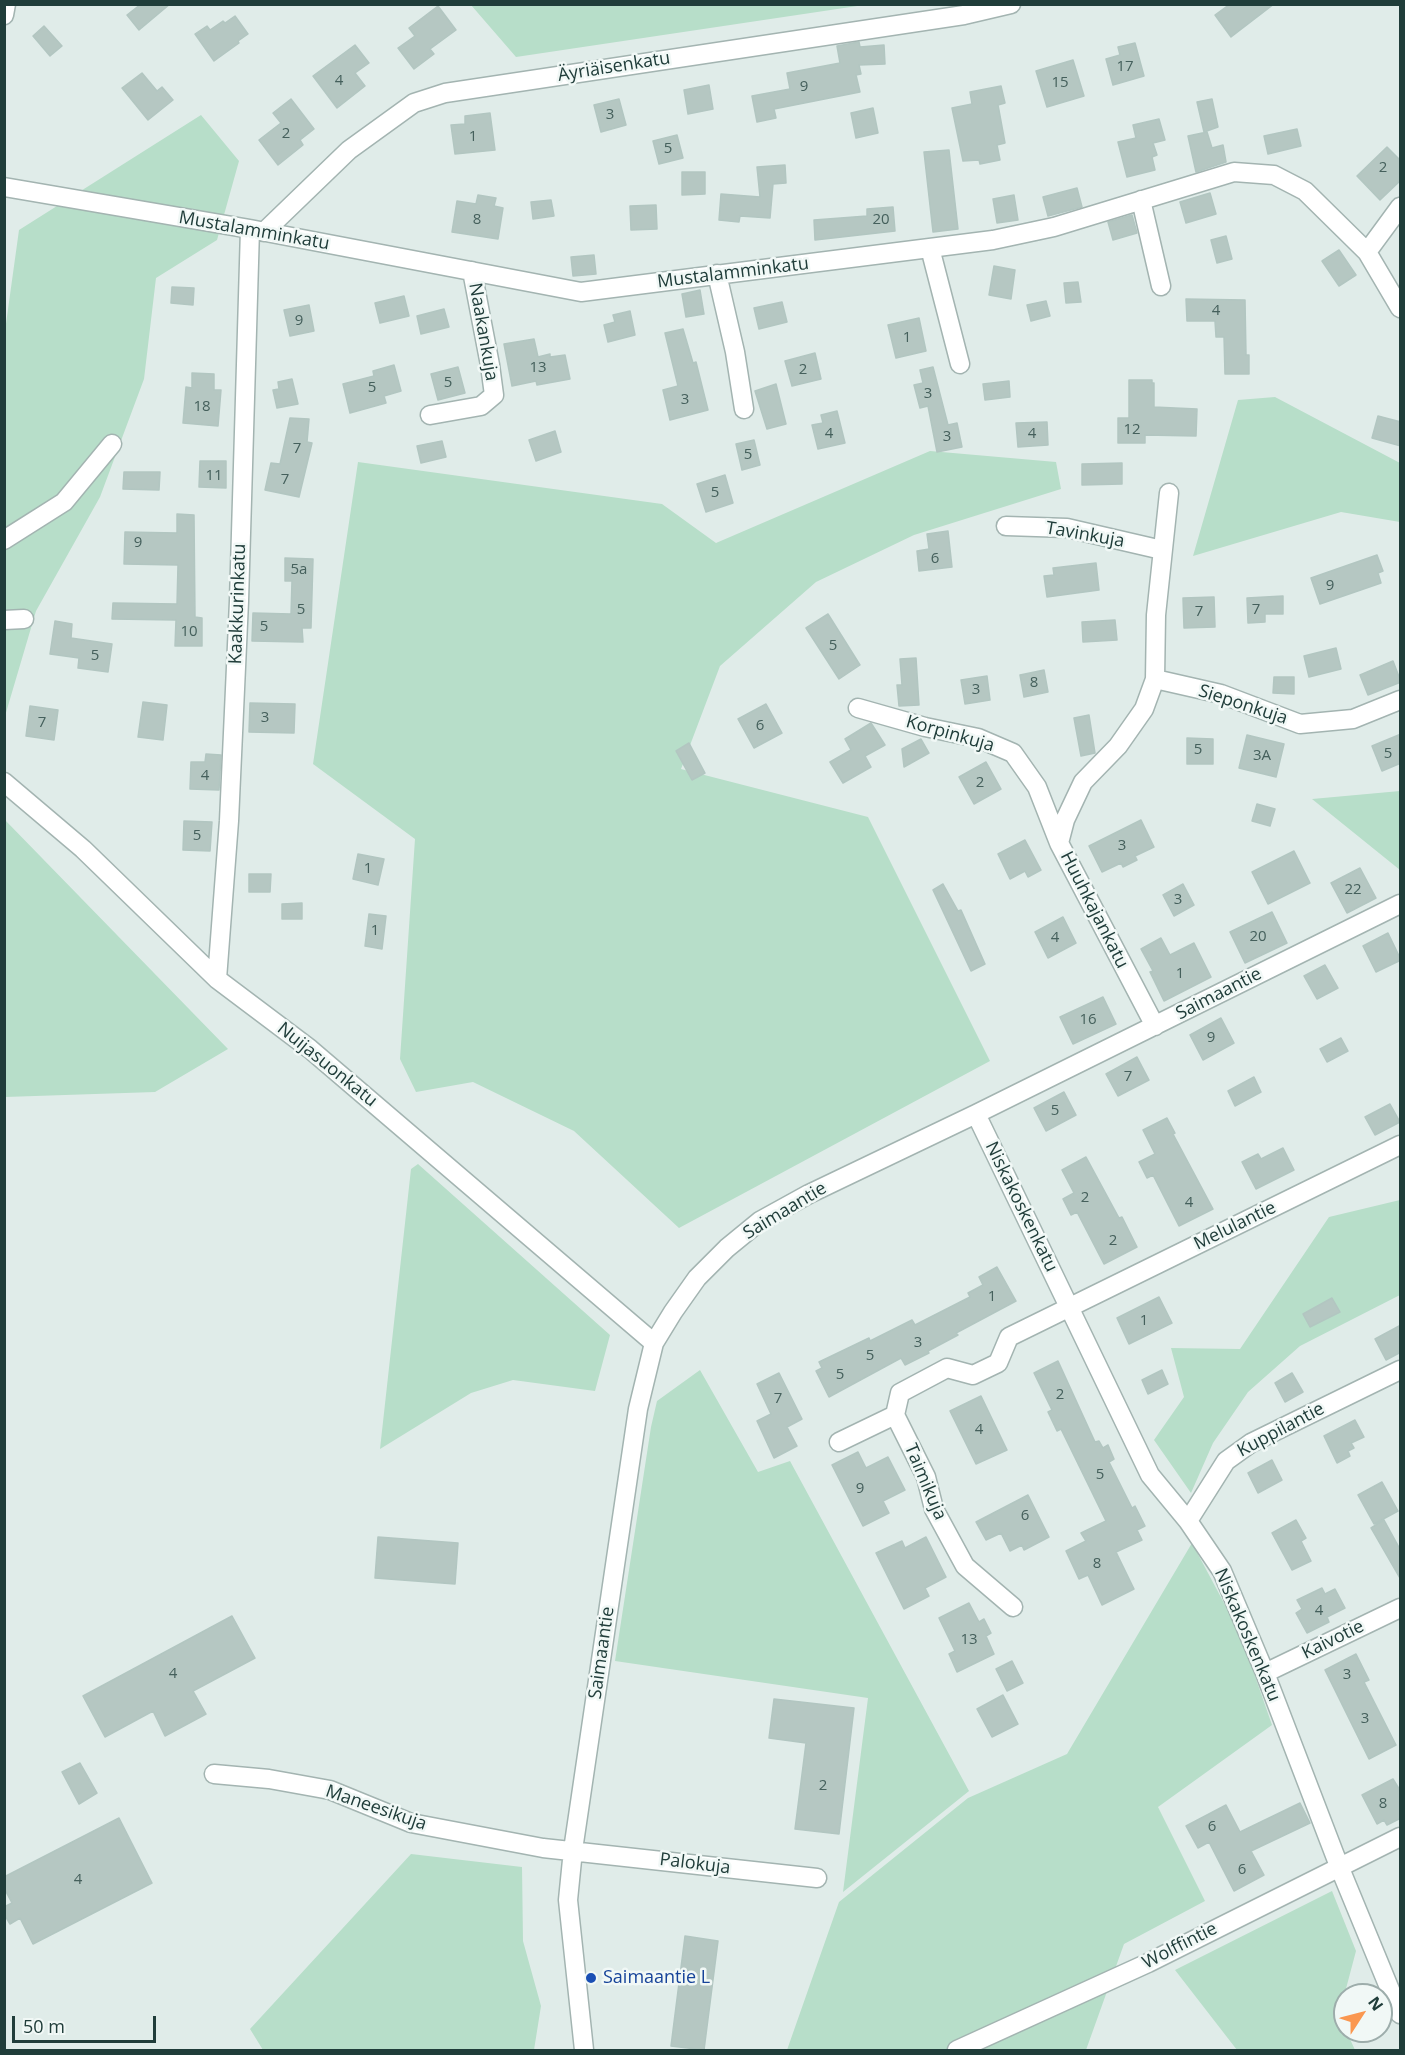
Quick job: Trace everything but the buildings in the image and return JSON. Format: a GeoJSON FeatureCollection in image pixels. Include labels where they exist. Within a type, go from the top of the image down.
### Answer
{"type":"FeatureCollection","features":[{"type":"Feature","properties":{"kind":"street"},"geometry":{"type":"LineString","coordinates":[[4,15],[6,4]]}},
{"type":"Feature","properties":{"kind":"street","name":"Äyriäisenkatu"},"geometry":{"type":"LineString","coordinates":[[257,231],[349,150],[414,103],[445,93],[964,15],[1011,4]]}},
{"type":"Feature","properties":{"kind":"street","name":"Mustalamminkatu"},"geometry":{"type":"LineString","coordinates":[[4,187],[257,231],[581,292],[993,240],[1054,227],[1234,172],[1274,175],[1305,191],[1367,252],[1401,308]]}},
{"type":"Feature","properties":{"kind":"street"},"geometry":{"type":"LineString","coordinates":[[1141,200],[1161,286]]}},
{"type":"Feature","properties":{"kind":"street"},"geometry":{"type":"LineString","coordinates":[[1367,252],[1401,207]]}},
{"type":"Feature","properties":{"kind":"street","name":"Kaakkurinkatu"},"geometry":{"type":"LineString","coordinates":[[217,979],[229,820],[257,231]]}},
{"type":"Feature","properties":{"kind":"street"},"geometry":{"type":"LineString","coordinates":[[930,248],[960,364]]}},
{"type":"Feature","properties":{"kind":"street","name":"Naakankuja"},"geometry":{"type":"LineString","coordinates":[[430,416],[481,406],[494,395],[472,271]]}},
{"type":"Feature","properties":{"kind":"street"},"geometry":{"type":"LineString","coordinates":[[717,274],[735,352],[744,409]]}},
{"type":"Feature","properties":{"kind":"street"},"geometry":{"type":"LineString","coordinates":[[4,540],[64,502],[112,444]]}},
{"type":"Feature","properties":{"kind":"street","name":"Huuhkajankatu"},"geometry":{"type":"LineString","coordinates":[[1155,1026],[1059,843],[1065,820],[1083,782],[1118,746],[1144,709],[1155,679],[1156,615],[1169,493]]}},
{"type":"Feature","properties":{"kind":"street","name":"Tavinkuja"},"geometry":{"type":"LineString","coordinates":[[1006,525],[1067,528],[1162,550]]}},
{"type":"Feature","properties":{"kind":"street"},"geometry":{"type":"LineString","coordinates":[[4,620],[24,619]]}},
{"type":"Feature","properties":{"kind":"street","name":"Sieponkuja"},"geometry":{"type":"LineString","coordinates":[[1155,679],[1221,694],[1300,724],[1353,719],[1401,700]]}},
{"type":"Feature","properties":{"kind":"street","name":"Korpinkuja"},"geometry":{"type":"LineString","coordinates":[[858,708],[926,727],[978,738],[1013,753],[1036,787],[1059,843]]}},
{"type":"Feature","properties":{"kind":"street","name":"Nuijasuonkatu"},"geometry":{"type":"LineString","coordinates":[[4,782],[83,849],[217,979],[310,1049],[654,1343]]}},
{"type":"Feature","properties":{"kind":"street","name":"Saimaantie"},"geometry":{"type":"LineString","coordinates":[[584,2050],[568,1900],[573,1850],[638,1409],[654,1343],[697,1278],[727,1248],[760,1221],[809,1194],[1401,904]]}},
{"type":"Feature","properties":{"kind":"street","name":"Niskakoskenkatu"},"geometry":{"type":"LineString","coordinates":[[976,1114],[1150,1475],[1188,1521],[1222,1571],[1265,1673],[1339,1866],[1401,2014]]}},
{"type":"Feature","properties":{"kind":"street","name":"Melulantie"},"geometry":{"type":"LineString","coordinates":[[1069,1307],[1401,1145]]}},
{"type":"Feature","properties":{"kind":"street"},"geometry":{"type":"LineString","coordinates":[[839,1442],[895,1415],[900,1393],[947,1368],[973,1375],[998,1363],[1009,1337],[1069,1307]]}},
{"type":"Feature","properties":{"kind":"street","name":"Kuppilantie"},"geometry":{"type":"LineString","coordinates":[[1188,1521],[1226,1461],[1251,1443],[1401,1370]]}},
{"type":"Feature","properties":{"kind":"street","name":"Taimikuja"},"geometry":{"type":"LineString","coordinates":[[895,1415],[926,1477],[934,1509],[965,1566],[1013,1607]]}},
{"type":"Feature","properties":{"kind":"street","name":"Kaivotie"},"geometry":{"type":"LineString","coordinates":[[1265,1673],[1401,1608]]}},
{"type":"Feature","properties":{"kind":"street","name":"Maneesikuja"},"geometry":{"type":"LineString","coordinates":[[214,1774],[269,1779],[330,1790],[411,1823],[543,1848],[573,1850]]}},
{"type":"Feature","properties":{"kind":"street","name":"Wolffintie"},"geometry":{"type":"LineString","coordinates":[[957,2050],[1148,1963],[1401,1837]]}},
{"type":"Feature","properties":{"kind":"street","name":"Palokuja"},"geometry":{"type":"LineString","coordinates":[[573,1850],[817,1878]]}},
{"type":"Feature","properties":{"kind":"green space"},"geometry":{"type":"Polygon","coordinates":[[[471,5],[864,5],[516,57],[471,5]]]}},
{"type":"Feature","properties":{"kind":"green space"},"geometry":{"type":"Polygon","coordinates":[[[201,115],[239,161],[217,240],[156,278],[144,379],[100,497],[36,611],[5,716],[4,338],[19,230],[201,115]]]}},
{"type":"Feature","properties":{"kind":"green space"},"geometry":{"type":"Polygon","coordinates":[[[1275,397],[1400,463],[1400,522],[1341,512],[1193,556],[1238,400],[1275,397]]]}},
{"type":"Feature","properties":{"kind":"green space"},"geometry":{"type":"Polygon","coordinates":[[[930,451],[1056,462],[1061,489],[914,535],[816,582],[720,666],[681,769],[868,817],[990,1061],[679,1228],[574,1131],[473,1082],[416,1092],[400,1059],[415,839],[313,764],[358,462],[662,504],[716,543],[930,451]]]}},
{"type":"Feature","properties":{"kind":"green space"},"geometry":{"type":"Polygon","coordinates":[[[1400,791],[1400,870],[1312,799],[1400,791]]]}},
{"type":"Feature","properties":{"kind":"green space"},"geometry":{"type":"Polygon","coordinates":[[[4,820],[228,1049],[155,1092],[5,1097],[4,820]]]}},
{"type":"Feature","properties":{"kind":"green space"},"geometry":{"type":"Polygon","coordinates":[[[418,1164],[610,1335],[595,1391],[513,1380],[471,1393],[380,1449],[411,1169],[418,1164]]]}},
{"type":"Feature","properties":{"kind":"green space"},"geometry":{"type":"Polygon","coordinates":[[[1400,1200],[1400,1295],[1300,1346],[1248,1392],[1213,1443],[1191,1493],[1154,1440],[1184,1397],[1171,1348],[1240,1349],[1329,1217],[1400,1200]]]}},
{"type":"Feature","properties":{"kind":"green space"},"geometry":{"type":"Polygon","coordinates":[[[700,1370],[758,1472],[790,1461],[969,1791],[843,1892],[868,1698],[615,1661],[657,1401],[700,1370]]]}},
{"type":"Feature","properties":{"kind":"green space"},"geometry":{"type":"Polygon","coordinates":[[[1192,1543],[1240,1633],[1272,1725],[1158,1807],[1205,1901],[1124,1944],[1086,2050],[787,2050],[839,1902],[968,1798],[1067,1754],[1192,1543]]]}},
{"type":"Feature","properties":{"kind":"green space"},"geometry":{"type":"Polygon","coordinates":[[[411,1854],[522,1867],[523,1941],[541,2006],[534,2050],[263,2050],[250,2029],[411,1854]]]}},
{"type":"Feature","properties":{"kind":"green space"},"geometry":{"type":"Polygon","coordinates":[[[1332,1891],[1356,1951],[1348,1983],[1333,1983],[1333,2043],[1352,2043],[1355,2050],[1237,2050],[1175,1970],[1332,1891]]]}},
{"type":"Feature","properties":{"kind":"place","name":"Saimaantie L"},"geometry":{"type":"Point","coordinates":[591,1978]}}]}
